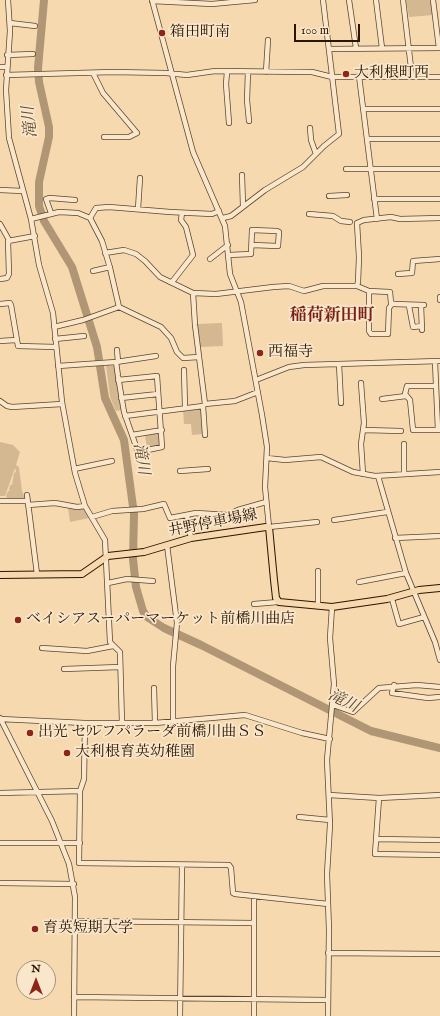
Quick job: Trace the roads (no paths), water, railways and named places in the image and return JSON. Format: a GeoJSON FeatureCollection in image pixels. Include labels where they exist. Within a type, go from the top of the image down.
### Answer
{"type":"FeatureCollection","features":[{"type":"Feature","properties":{"kind":"main road","name":"井野停車場線"},"geometry":{"type":"LineString","coordinates":[[0,575],[82,574],[106,557],[139,553],[191,538],[269,527],[271,561],[278,602]]}},
{"type":"Feature","properties":{"kind":"main road"},"geometry":{"type":"LineString","coordinates":[[278,602],[332,607],[392,598],[412,592],[440,588]]}},
{"type":"Feature","properties":{"kind":"street"},"geometry":{"type":"LineString","coordinates":[[8,0],[10,23],[6,75],[8,136],[31,219],[39,265],[52,308],[62,404],[74,469],[84,506],[105,538],[110,642],[119,650],[122,723]]}},
{"type":"Feature","properties":{"kind":"street"},"geometry":{"type":"LineString","coordinates":[[255,0],[212,4],[152,0],[195,158],[223,218],[228,245],[230,274],[238,291],[258,392],[267,458],[264,480],[269,527],[317,522]]}},
{"type":"Feature","properties":{"kind":"street"},"geometry":{"type":"LineString","coordinates":[[223,218],[231,216],[243,206],[303,167],[339,134],[323,0]]}},
{"type":"Feature","properties":{"kind":"street"},"geometry":{"type":"LineString","coordinates":[[349,0],[356,48]]}},
{"type":"Feature","properties":{"kind":"street"},"geometry":{"type":"LineString","coordinates":[[376,0],[382,48]]}},
{"type":"Feature","properties":{"kind":"street"},"geometry":{"type":"LineString","coordinates":[[403,0],[412,76]]}},
{"type":"Feature","properties":{"kind":"street"},"geometry":{"type":"LineString","coordinates":[[330,49],[439,48],[433,0]]}},
{"type":"Feature","properties":{"kind":"street"},"geometry":{"type":"LineString","coordinates":[[10,23],[35,26]]}},
{"type":"Feature","properties":{"kind":"street"},"geometry":{"type":"LineString","coordinates":[[266,72],[268,40]]}},
{"type":"Feature","properties":{"kind":"street"},"geometry":{"type":"LineString","coordinates":[[7,55],[33,54]]}},
{"type":"Feature","properties":{"kind":"street"},"geometry":{"type":"LineString","coordinates":[[0,67],[7,67]]}},
{"type":"Feature","properties":{"kind":"street"},"geometry":{"type":"LineString","coordinates":[[6,75],[171,73],[187,75],[211,72],[312,72],[332,77],[440,77]]}},
{"type":"Feature","properties":{"kind":"street"},"geometry":{"type":"LineString","coordinates":[[227,72],[226,84],[229,123]]}},
{"type":"Feature","properties":{"kind":"street"},"geometry":{"type":"LineString","coordinates":[[248,72],[247,100],[249,121]]}},
{"type":"Feature","properties":{"kind":"street"},"geometry":{"type":"LineString","coordinates":[[93,73],[103,93],[137,133],[129,137],[104,137]]}},
{"type":"Feature","properties":{"kind":"street"},"geometry":{"type":"LineString","coordinates":[[359,76],[377,219]]}},
{"type":"Feature","properties":{"kind":"street"},"geometry":{"type":"LineString","coordinates":[[363,109],[440,109]]}},
{"type":"Feature","properties":{"kind":"street"},"geometry":{"type":"LineString","coordinates":[[310,128],[311,140],[316,154]]}},
{"type":"Feature","properties":{"kind":"street"},"geometry":{"type":"LineString","coordinates":[[367,139],[440,139]]}},
{"type":"Feature","properties":{"kind":"street"},"geometry":{"type":"LineString","coordinates":[[346,169],[440,169]]}},
{"type":"Feature","properties":{"kind":"street"},"geometry":{"type":"LineString","coordinates":[[242,175],[243,206]]}},
{"type":"Feature","properties":{"kind":"street"},"geometry":{"type":"LineString","coordinates":[[138,209],[140,178]]}},
{"type":"Feature","properties":{"kind":"street"},"geometry":{"type":"LineString","coordinates":[[0,190],[23,191]]}},
{"type":"Feature","properties":{"kind":"street"},"geometry":{"type":"LineString","coordinates":[[329,196],[348,195]]}},
{"type":"Feature","properties":{"kind":"street"},"geometry":{"type":"LineString","coordinates":[[50,213],[46,199],[75,200]]}},
{"type":"Feature","properties":{"kind":"street"},"geometry":{"type":"LineString","coordinates":[[374,199],[440,199]]}},
{"type":"Feature","properties":{"kind":"street"},"geometry":{"type":"LineString","coordinates":[[90,218],[97,208],[214,214],[219,211]]}},
{"type":"Feature","properties":{"kind":"street"},"geometry":{"type":"LineString","coordinates":[[31,219],[50,213],[76,212],[90,218],[102,241],[110,267],[119,307]]}},
{"type":"Feature","properties":{"kind":"street"},"geometry":{"type":"LineString","coordinates":[[172,282],[193,255],[186,227],[181,220],[182,213]]}},
{"type":"Feature","properties":{"kind":"street"},"geometry":{"type":"LineString","coordinates":[[309,214],[333,216],[341,222],[350,222]]}},
{"type":"Feature","properties":{"kind":"street"},"geometry":{"type":"LineString","coordinates":[[357,286],[359,254],[356,225],[362,220],[391,217],[400,219],[440,218]]}},
{"type":"Feature","properties":{"kind":"street"},"geometry":{"type":"LineString","coordinates":[[0,224],[9,240],[7,243],[9,274],[7,278],[0,279]]}},
{"type":"Feature","properties":{"kind":"street"},"geometry":{"type":"LineString","coordinates":[[229,255],[251,254],[252,230],[279,232],[278,246],[252,245]]}},
{"type":"Feature","properties":{"kind":"street"},"geometry":{"type":"LineString","coordinates":[[9,240],[35,236]]}},
{"type":"Feature","properties":{"kind":"street"},"geometry":{"type":"LineString","coordinates":[[210,259],[228,245]]}},
{"type":"Feature","properties":{"kind":"street"},"geometry":{"type":"LineString","coordinates":[[105,253],[121,250],[131,252],[145,261],[158,275],[193,293],[216,294],[289,286],[304,291],[323,286],[357,286],[369,291],[390,292],[392,304],[389,308],[388,334],[371,334],[369,331],[369,291]]}},
{"type":"Feature","properties":{"kind":"street"},"geometry":{"type":"LineString","coordinates":[[398,274],[412,273],[413,261],[440,259]]}},
{"type":"Feature","properties":{"kind":"street"},"geometry":{"type":"LineString","coordinates":[[93,271],[110,267]]}},
{"type":"Feature","properties":{"kind":"street"},"geometry":{"type":"LineString","coordinates":[[193,293],[204,405],[205,435]]}},
{"type":"Feature","properties":{"kind":"street"},"geometry":{"type":"LineString","coordinates":[[0,304],[10,303],[11,305],[16,340],[19,346],[56,347]]}},
{"type":"Feature","properties":{"kind":"street"},"geometry":{"type":"LineString","coordinates":[[392,304],[409,306],[423,305],[422,328],[413,327],[409,306]]}},
{"type":"Feature","properties":{"kind":"street"},"geometry":{"type":"LineString","coordinates":[[54,327],[94,317],[119,307],[161,327],[171,338],[177,352],[183,358],[199,357]]}},
{"type":"Feature","properties":{"kind":"street"},"geometry":{"type":"LineString","coordinates":[[56,339],[84,336]]}},
{"type":"Feature","properties":{"kind":"street"},"geometry":{"type":"LineString","coordinates":[[0,341],[16,340]]}},
{"type":"Feature","properties":{"kind":"street"},"geometry":{"type":"LineString","coordinates":[[116,350],[118,380],[121,398],[125,416],[138,452],[162,447],[157,376],[118,380]]}},
{"type":"Feature","properties":{"kind":"street"},"geometry":{"type":"LineString","coordinates":[[58,366],[117,362],[156,356]]}},
{"type":"Feature","properties":{"kind":"street"},"geometry":{"type":"LineString","coordinates":[[256,380],[289,368],[304,365],[438,361],[436,386],[439,430],[413,430],[410,400],[406,396],[407,386],[436,386]]}},
{"type":"Feature","properties":{"kind":"street"},"geometry":{"type":"LineString","coordinates":[[339,364],[341,403]]}},
{"type":"Feature","properties":{"kind":"street"},"geometry":{"type":"LineString","coordinates":[[184,370],[185,407]]}},
{"type":"Feature","properties":{"kind":"street"},"geometry":{"type":"LineString","coordinates":[[361,383],[364,430],[361,444],[363,474]]}},
{"type":"Feature","properties":{"kind":"street"},"geometry":{"type":"LineString","coordinates":[[125,416],[160,412],[185,407],[235,402],[258,392]]}},
{"type":"Feature","properties":{"kind":"street"},"geometry":{"type":"LineString","coordinates":[[121,398],[158,394]]}},
{"type":"Feature","properties":{"kind":"street"},"geometry":{"type":"LineString","coordinates":[[382,399],[406,396]]}},
{"type":"Feature","properties":{"kind":"street"},"geometry":{"type":"LineString","coordinates":[[0,401],[7,406],[12,407],[62,404]]}},
{"type":"Feature","properties":{"kind":"street"},"geometry":{"type":"LineString","coordinates":[[132,435],[162,430]]}},
{"type":"Feature","properties":{"kind":"street"},"geometry":{"type":"LineString","coordinates":[[364,430],[400,431]]}},
{"type":"Feature","properties":{"kind":"street"},"geometry":{"type":"LineString","coordinates":[[404,444],[404,473]]}},
{"type":"Feature","properties":{"kind":"street"},"geometry":{"type":"LineString","coordinates":[[267,458],[285,460],[321,457],[352,472],[378,476],[404,473],[440,472]]}},
{"type":"Feature","properties":{"kind":"street"},"geometry":{"type":"LineString","coordinates":[[74,469],[112,461]]}},
{"type":"Feature","properties":{"kind":"street"},"geometry":{"type":"LineString","coordinates":[[180,471],[208,469]]}},
{"type":"Feature","properties":{"kind":"street"},"geometry":{"type":"LineString","coordinates":[[378,476],[387,512],[412,592],[438,642],[440,660]]}},
{"type":"Feature","properties":{"kind":"street"},"geometry":{"type":"LineString","coordinates":[[0,501],[28,500],[84,506]]}},
{"type":"Feature","properties":{"kind":"street"},"geometry":{"type":"LineString","coordinates":[[28,500],[37,574]]}},
{"type":"Feature","properties":{"kind":"street"},"geometry":{"type":"LineString","coordinates":[[92,517],[112,511],[139,509],[164,504],[170,518],[196,513],[228,515],[238,510],[266,502]]}},
{"type":"Feature","properties":{"kind":"street"},"geometry":{"type":"LineString","coordinates":[[334,520],[387,512]]}},
{"type":"Feature","properties":{"kind":"street"},"geometry":{"type":"LineString","coordinates":[[187,515],[191,538]]}},
{"type":"Feature","properties":{"kind":"street"},"geometry":{"type":"LineString","coordinates":[[395,538],[440,536]]}},
{"type":"Feature","properties":{"kind":"street"},"geometry":{"type":"LineString","coordinates":[[167,545],[177,628],[173,666],[173,721]]}},
{"type":"Feature","properties":{"kind":"street"},"geometry":{"type":"LineString","coordinates":[[318,571],[318,606]]}},
{"type":"Feature","properties":{"kind":"street"},"geometry":{"type":"LineString","coordinates":[[360,582],[406,573]]}},
{"type":"Feature","properties":{"kind":"street"},"geometry":{"type":"LineString","coordinates":[[108,583],[128,579],[153,581]]}},
{"type":"Feature","properties":{"kind":"street"},"geometry":{"type":"LineString","coordinates":[[392,598],[399,624],[424,617]]}},
{"type":"Feature","properties":{"kind":"street"},"geometry":{"type":"LineString","coordinates":[[254,604],[278,602]]}},
{"type":"Feature","properties":{"kind":"street"},"geometry":{"type":"LineString","coordinates":[[328,1016],[327,874],[330,820],[327,760],[332,720],[334,684],[330,638],[332,607]]}},
{"type":"Feature","properties":{"kind":"street"},"geometry":{"type":"LineString","coordinates":[[42,648],[87,651],[113,646]]}},
{"type":"Feature","properties":{"kind":"street"},"geometry":{"type":"LineString","coordinates":[[64,669],[120,667]]}},
{"type":"Feature","properties":{"kind":"street"},"geometry":{"type":"LineString","coordinates":[[333,706],[353,712],[379,688],[422,685],[440,687]]}},
{"type":"Feature","properties":{"kind":"street"},"geometry":{"type":"LineString","coordinates":[[394,686],[392,693],[440,697]]}},
{"type":"Feature","properties":{"kind":"street"},"geometry":{"type":"LineString","coordinates":[[154,688],[155,723]]}},
{"type":"Feature","properties":{"kind":"street"},"geometry":{"type":"LineString","coordinates":[[0,719],[85,723],[155,723],[247,716],[302,733],[330,738]]}},
{"type":"Feature","properties":{"kind":"street"},"geometry":{"type":"LineString","coordinates":[[0,719],[38,792],[62,843],[74,884],[74,1016]]}},
{"type":"Feature","properties":{"kind":"street"},"geometry":{"type":"LineString","coordinates":[[85,723],[84,779],[80,791],[79,863],[229,865],[231,868],[233,893],[254,897],[328,904]]}},
{"type":"Feature","properties":{"kind":"street"},"geometry":{"type":"LineString","coordinates":[[0,793],[80,791]]}},
{"type":"Feature","properties":{"kind":"street"},"geometry":{"type":"LineString","coordinates":[[329,795],[379,798],[440,795]]}},
{"type":"Feature","properties":{"kind":"street"},"geometry":{"type":"LineString","coordinates":[[379,798],[375,854],[440,855]]}},
{"type":"Feature","properties":{"kind":"street"},"geometry":{"type":"LineString","coordinates":[[299,817],[330,820]]}},
{"type":"Feature","properties":{"kind":"street"},"geometry":{"type":"LineString","coordinates":[[376,838],[440,840]]}},
{"type":"Feature","properties":{"kind":"street"},"geometry":{"type":"LineString","coordinates":[[0,842],[80,843]]}},
{"type":"Feature","properties":{"kind":"street"},"geometry":{"type":"LineString","coordinates":[[180,1016],[182,865]]}},
{"type":"Feature","properties":{"kind":"street"},"geometry":{"type":"LineString","coordinates":[[0,883],[74,884]]}},
{"type":"Feature","properties":{"kind":"street"},"geometry":{"type":"LineString","coordinates":[[254,897],[254,1016]]}},
{"type":"Feature","properties":{"kind":"street"},"geometry":{"type":"LineString","coordinates":[[75,921],[254,923]]}},
{"type":"Feature","properties":{"kind":"street"},"geometry":{"type":"LineString","coordinates":[[328,953],[440,954]]}},
{"type":"Feature","properties":{"kind":"street"},"geometry":{"type":"LineString","coordinates":[[74,997],[328,1000]]}},
{"type":"Feature","properties":{"kind":"waterway","name":"滝川"},"geometry":{"type":"LineString","coordinates":[[44,0],[38,68],[39,82],[49,127],[49,137],[39,182],[39,206],[44,221],[72,267],[97,347],[105,398],[124,440],[134,514],[133,559],[136,587],[143,611],[147,617],[164,628],[201,645],[371,731],[440,748]]}},
{"type":"Feature","properties":{"kind":"place","name":"箱田町南"},"geometry":{"type":"Point","coordinates":[162,33]}},
{"type":"Feature","properties":{"kind":"place","name":"大利根町西"},"geometry":{"type":"Point","coordinates":[346,74]}},
{"type":"Feature","properties":{"kind":"place","name":"西福寺"},"geometry":{"type":"Point","coordinates":[260,353]}},
{"type":"Feature","properties":{"kind":"place","name":"ベイシアスーパーマーケット前橋川曲店"},"geometry":{"type":"Point","coordinates":[18,620]}},
{"type":"Feature","properties":{"kind":"place","name":"出光 セルフパラーダ前橋川曲ＳＳ"},"geometry":{"type":"Point","coordinates":[30,733]}},
{"type":"Feature","properties":{"kind":"place","name":"大利根育英幼稚園"},"geometry":{"type":"Point","coordinates":[67,753]}},
{"type":"Feature","properties":{"kind":"place","name":"育英短期大学"},"geometry":{"type":"Point","coordinates":[35,929]}},
{"type":"Feature","properties":{"kind":"district","name":"稲荷新田町"},"geometry":{"type":"Point","coordinates":[332,317]}}]}
